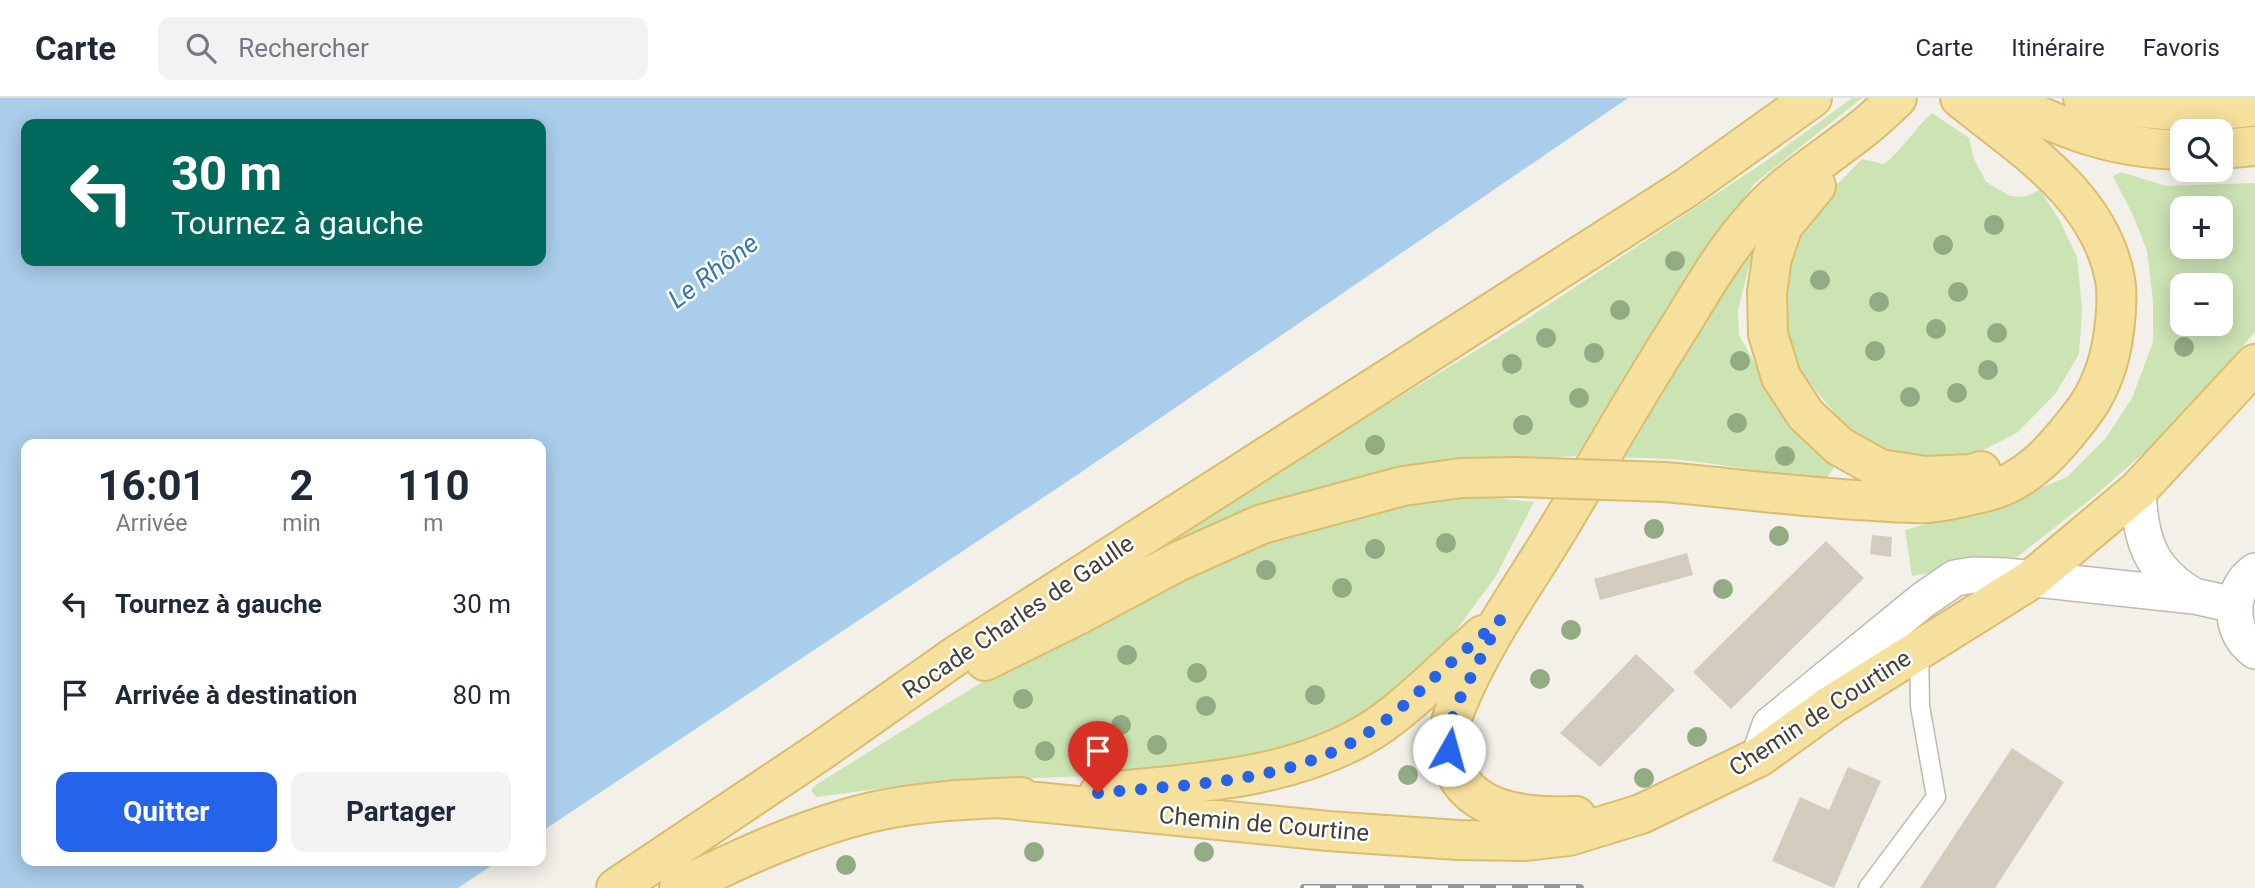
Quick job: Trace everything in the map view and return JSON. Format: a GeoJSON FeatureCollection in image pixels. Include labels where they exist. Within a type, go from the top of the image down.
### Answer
{"type":"FeatureCollection","features":[{"type":"Feature","properties":{"kind":"main road","name":"Rocade Charles de Gaulle"},"geometry":{"type":"LineString","coordinates":[[616,888],[822,750],[957,654],[1686,188],[1812,98]]}},
{"type":"Feature","properties":{"kind":"main road"},"geometry":{"type":"LineString","coordinates":[[1641,814],[1566,817],[1529,815],[1496,809],[1471,795],[1456,776],[1449,750],[1450,725],[1467,682],[1500,620],[1547,548],[1699,294],[1747,225],[1783,187],[1858,133],[1897,98]]}},
{"type":"Feature","properties":{"kind":"main road"},"geometry":{"type":"LineString","coordinates":[[2083,98],[2163,110],[2217,111],[2255,106]]}},
{"type":"Feature","properties":{"kind":"main road"},"geometry":{"type":"LineString","coordinates":[[1978,101],[2107,142],[2170,150]]}},
{"type":"Feature","properties":{"kind":"main road"},"geometry":{"type":"LineString","coordinates":[[822,750],[960,673],[1078,615],[1177,562],[1262,524],[1403,486],[1461,478],[1516,477],[1664,482],[1843,500],[1929,503],[1989,491],[2030,472],[2059,443],[2085,411],[2105,374],[2111,356],[2116,313],[2116,280],[2105,245],[2086,209],[2056,176],[1978,101]]}},
{"type":"Feature","properties":{"kind":"main road"},"geometry":{"type":"LineString","coordinates":[[1858,133],[1783,226],[1772,258],[1767,292],[1768,334],[1781,377],[1806,415],[1839,446],[1880,469],[1926,476],[1971,474],[2059,443]]}},
{"type":"Feature","properties":{"kind":"main road"},"geometry":{"type":"LineString","coordinates":[[2233,148],[2255,146]]}},
{"type":"Feature","properties":{"kind":"main road","name":"Chemin de Courtine"},"geometry":{"type":"LineString","coordinates":[[998,798],[1328,831],[1458,840],[1525,841],[1569,836],[1641,814],[1759,757],[1831,705],[2032,579],[2138,490],[2255,364]]}},
{"type":"Feature","properties":{"kind":"main road"},"geometry":{"type":"LineString","coordinates":[[678,888],[749,854],[825,825],[873,812],[930,802],[1098,793],[1237,778],[1308,761],[1366,734],[1402,707],[1500,620]]}},
{"type":"Feature","properties":{"kind":"street"},"geometry":{"type":"LineString","coordinates":[[2138,490],[2144,537],[2151,554],[2174,585],[2194,596]]}},
{"type":"Feature","properties":{"kind":"street"},"geometry":{"type":"LineString","coordinates":[[2255,571],[2239,589],[2235,605],[2235,621],[2241,636],[2255,651]]}},
{"type":"Feature","properties":{"kind":"street"},"geometry":{"type":"LineString","coordinates":[[1759,757],[1770,724],[1923,600],[1955,578],[1973,575],[2032,579],[2194,596],[2235,605]]}},
{"type":"Feature","properties":{"kind":"lane"},"geometry":{"type":"LineString","coordinates":[[1868,888],[1936,797],[1920,706],[1919,650]]}},
{"type":"Feature","properties":{"kind":"green space"},"geometry":{"type":"Polygon","coordinates":[[[1852,98],[1862,98],[1755,183],[1712,243],[1663,326],[1576,456],[1476,462],[1360,476],[1242,516],[1109,580],[1210,512],[1518,325],[1766,161],[1852,98]]]}},
{"type":"Feature","properties":{"kind":"green space"},"geometry":{"type":"Polygon","coordinates":[[[1932,113],[1969,138],[1974,159],[1986,182],[2010,196],[2024,197],[2040,190],[2059,219],[2077,257],[2082,310],[2079,354],[2056,393],[2018,432],[1978,453],[1935,459],[1892,456],[1842,422],[1801,372],[1782,314],[1785,271],[1795,237],[1824,198],[1862,159],[1884,164],[1932,113]]]}},
{"type":"Feature","properties":{"kind":"green space"},"geometry":{"type":"Polygon","coordinates":[[[2121,172],[2166,186],[2255,183],[2255,332],[2171,429],[2091,499],[2017,557],[1912,576],[1905,530],[2012,500],[2067,477],[2106,438],[2132,398],[2153,342],[2153,301],[2147,251],[2133,215],[2113,176],[2121,172]]]}},
{"type":"Feature","properties":{"kind":"green space"},"geometry":{"type":"Polygon","coordinates":[[[1755,243],[1738,310],[1739,335],[1802,439],[1835,466],[1823,483],[1697,462],[1621,458],[1717,280],[1755,243]]]}},
{"type":"Feature","properties":{"kind":"green space"},"geometry":{"type":"Polygon","coordinates":[[[1467,495],[1534,502],[1496,576],[1437,656],[1354,724],[1287,756],[1194,772],[931,782],[816,797],[811,790],[1023,658],[1166,583],[1315,523],[1393,502],[1467,495]]]}},
{"type":"Feature","properties":{"kind":"water","name":"Le Rhône"},"geometry":{"type":"Polygon","coordinates":[[[0,98],[1628,98],[1077,475],[546,829],[546,439],[21,439],[21,866],[491,866],[458,888],[0,888],[0,98]]]}},
{"type":"Feature","properties":{"kind":"building"},"geometry":{"type":"Polygon","coordinates":[[[1872,535],[1892,537],[1891,557],[1870,554],[1872,535]]]}},
{"type":"Feature","properties":{"kind":"building"},"geometry":{"type":"Polygon","coordinates":[[[1826,541],[1864,578],[1731,709],[1693,672],[1826,541]]]}},
{"type":"Feature","properties":{"kind":"building"},"geometry":{"type":"Polygon","coordinates":[[[1687,553],[1693,575],[1600,600],[1594,579],[1687,553]]]}},
{"type":"Feature","properties":{"kind":"building"},"geometry":{"type":"Polygon","coordinates":[[[1636,654],[1675,690],[1600,767],[1560,733],[1636,654]]]}},
{"type":"Feature","properties":{"kind":"building"},"geometry":{"type":"Polygon","coordinates":[[[2012,748],[2064,782],[1995,888],[1920,888],[2012,748]]]}},
{"type":"Feature","properties":{"kind":"building"},"geometry":{"type":"Polygon","coordinates":[[[1848,767],[1881,781],[1834,888],[1772,861],[1800,797],[1829,810],[1848,767]]]}},
{"type":"Feature","properties":{"kind":"railway"},"geometry":{"type":"LineString","coordinates":[[1304,888],[1580,888]]}},
{"type":"Feature","properties":{"kind":"route"},"geometry":{"type":"LineString","coordinates":[[1098,793],[1237,778],[1285,768],[1330,752],[1366,734],[1402,707],[1500,620],[1456,706],[1450,725],[1449,750]]}}]}
